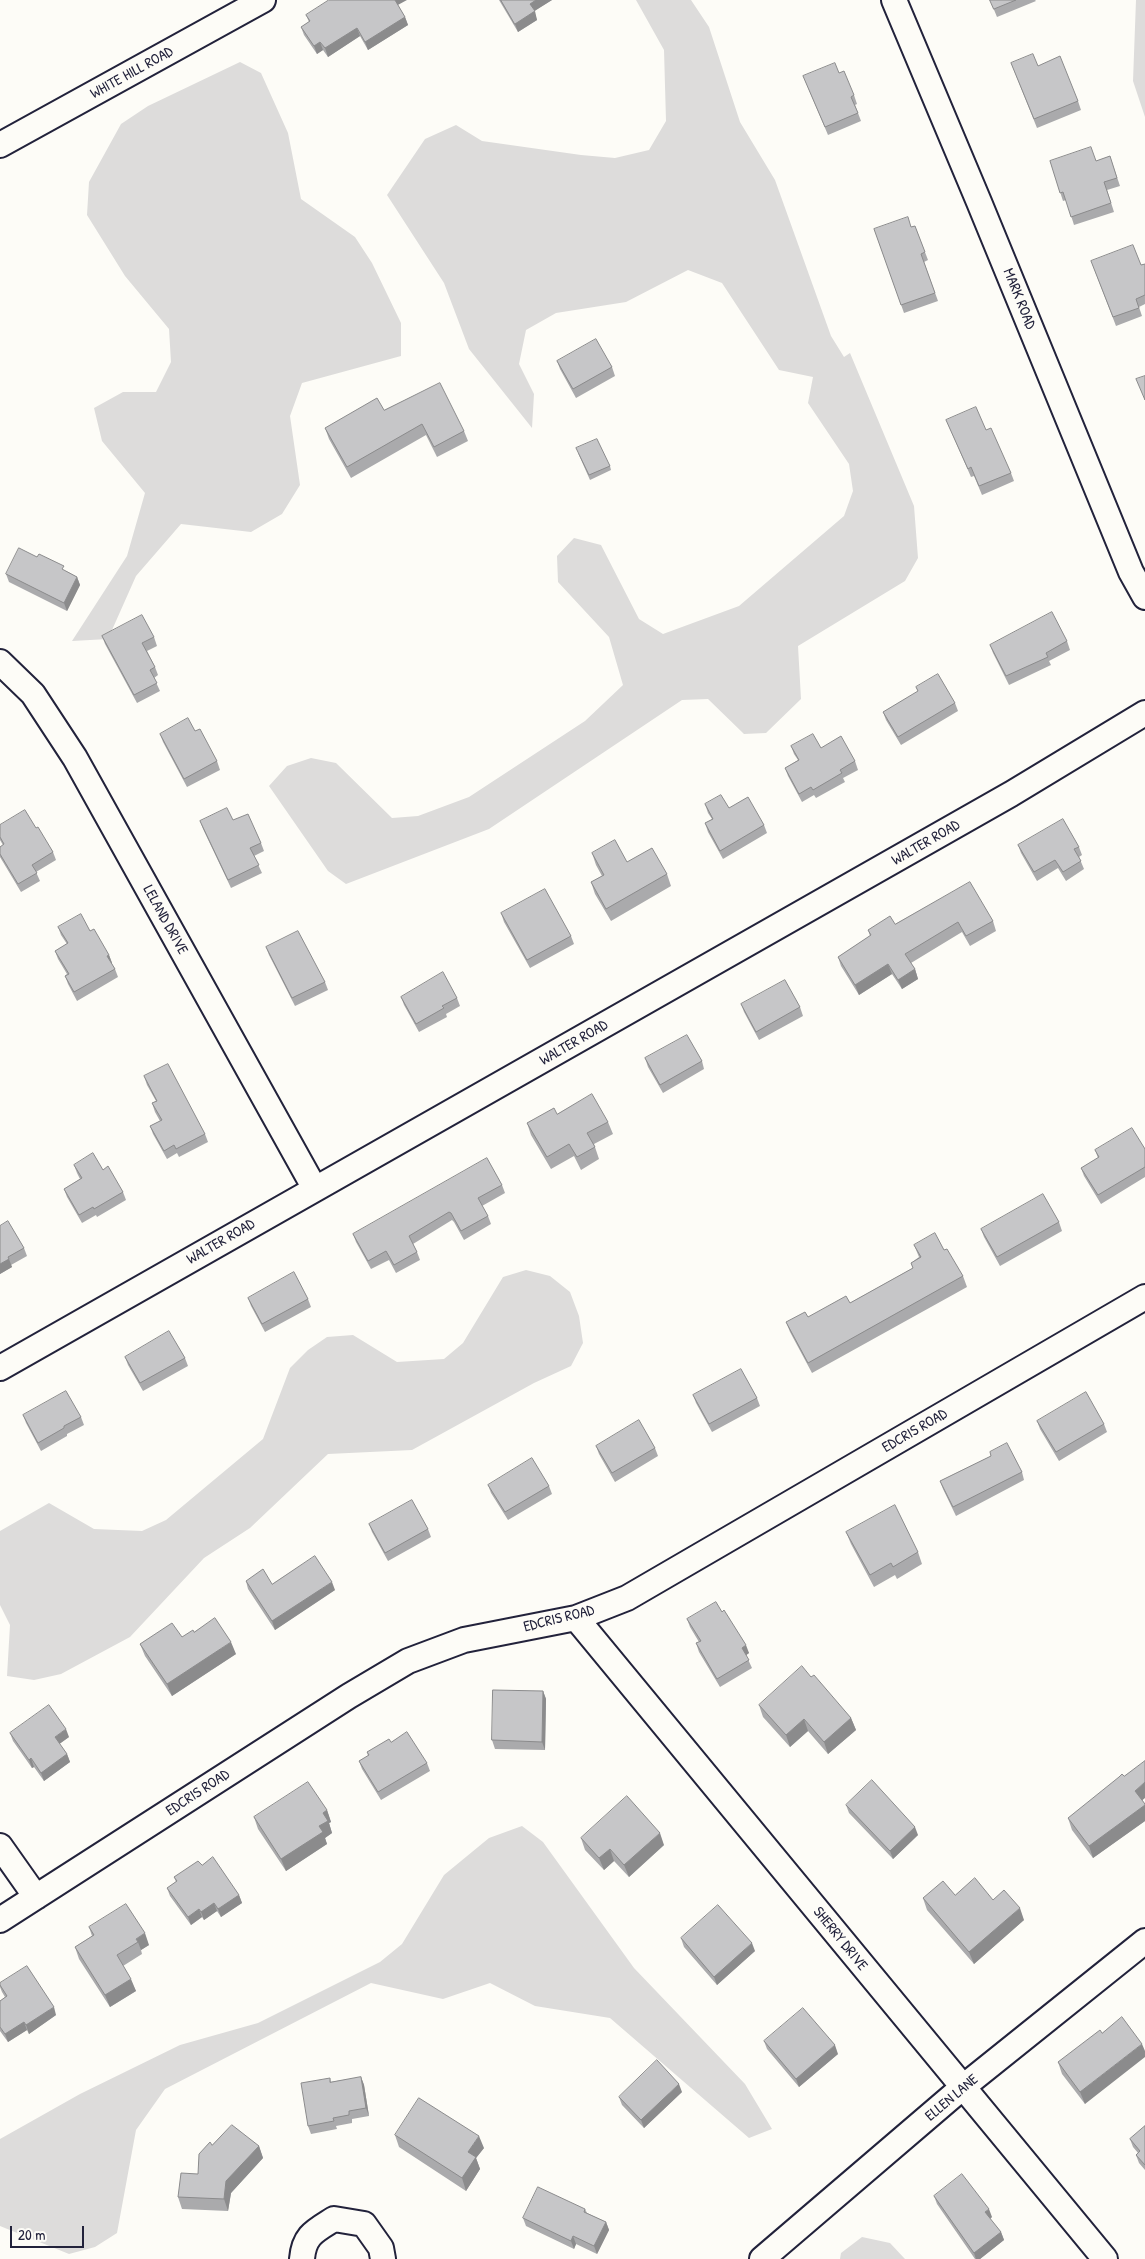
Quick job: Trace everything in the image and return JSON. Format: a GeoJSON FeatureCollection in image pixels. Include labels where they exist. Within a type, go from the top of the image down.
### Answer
{"type":"FeatureCollection","features":[{"type":"Feature","properties":{"kind":"street","name":"WHITE HILL ROAD"},"geometry":{"type":"LineString","coordinates":[[0,145],[263,0]]}},
{"type":"Feature","properties":{"kind":"street","name":"MARK ROAD"},"geometry":{"type":"LineString","coordinates":[[894,0],[1131,572],[1145,598]]}},
{"type":"Feature","properties":{"kind":"street","name":"LELAND DRIVE"},"geometry":{"type":"LineString","coordinates":[[0,662],[33,694],[74,758],[315,1189]]}},
{"type":"Feature","properties":{"kind":"street","name":"WALTER ROAD"},"geometry":{"type":"LineString","coordinates":[[0,1368],[1003,799],[1145,713]]}},
{"type":"Feature","properties":{"kind":"street","name":"EDCRIS ROAD"},"geometry":{"type":"LineString","coordinates":[[0,1920],[349,1696],[408,1661],[464,1640],[576,1618],[627,1598],[1145,1297]]}},
{"type":"Feature","properties":{"kind":"street","name":"SHERRY DRIVE"},"geometry":{"type":"LineString","coordinates":[[576,1618],[1105,2259]]}},
{"type":"Feature","properties":{"kind":"street"},"geometry":{"type":"LineString","coordinates":[[0,1846],[36,1897]]}},
{"type":"Feature","properties":{"kind":"street","name":"ELLEN LANE"},"geometry":{"type":"LineString","coordinates":[[762,2259],[963,2088],[1145,1941]]}},
{"type":"Feature","properties":{"kind":"street"},"geometry":{"type":"LineString","coordinates":[[302,2259],[303,2245],[312,2232],[334,2219],[364,2224],[381,2248],[383,2259]]}},
{"type":"Feature","properties":{"kind":"shaded area"},"geometry":{"type":"Polygon","coordinates":[[[636,0],[691,0],[709,27],[740,122],[775,180],[831,336],[844,357],[850,353],[914,506],[918,558],[905,581],[798,646],[801,699],[766,733],[744,734],[708,699],[682,700],[489,829],[346,884],[328,871],[269,786],[287,766],[311,758],[336,763],[392,818],[418,816],[469,797],[585,721],[623,685],[609,637],[558,582],[557,556],[574,538],[601,545],[639,619],[663,634],[739,606],[844,516],[853,491],[849,464],[808,403],[813,377],[779,370],[722,283],[688,270],[626,302],[556,313],[526,330],[519,364],[534,394],[532,428],[469,349],[444,283],[387,195],[425,139],[456,125],[482,141],[581,155],[615,158],[649,150],[666,121],[664,50],[636,0]]]}},
{"type":"Feature","properties":{"kind":"shaded area"},"geometry":{"type":"Polygon","coordinates":[[[1136,0],[1145,0],[1145,117],[1133,81],[1136,0]]]}},
{"type":"Feature","properties":{"kind":"shaded area"},"geometry":{"type":"Polygon","coordinates":[[[240,62],[261,73],[288,133],[301,199],[355,237],[372,263],[401,323],[401,356],[302,383],[290,416],[300,485],[282,514],[251,532],[181,524],[136,576],[108,639],[72,641],[127,556],[145,493],[102,441],[94,408],[123,392],[156,392],[171,362],[169,329],[125,276],[87,215],[89,182],[121,124],[148,106],[240,62]]]}},
{"type":"Feature","properties":{"kind":"shaded area"},"geometry":{"type":"Polygon","coordinates":[[[526,1270],[550,1276],[570,1292],[579,1316],[583,1343],[571,1366],[534,1383],[412,1450],[328,1454],[250,1528],[204,1558],[130,1637],[61,1674],[34,1680],[7,1676],[10,1625],[0,1605],[0,1531],[49,1503],[94,1529],[142,1531],[166,1520],[263,1439],[290,1368],[308,1350],[327,1337],[353,1335],[397,1362],[444,1359],[463,1343],[503,1277],[526,1270]]]}},
{"type":"Feature","properties":{"kind":"shaded area"},"geometry":{"type":"Polygon","coordinates":[[[522,1826],[543,1842],[634,1968],[745,2084],[772,2129],[749,2138],[610,2018],[535,2006],[490,1983],[443,1999],[371,1983],[165,2089],[136,2130],[117,2233],[95,2247],[69,2254],[0,2226],[0,2139],[80,2094],[180,2045],[258,2023],[380,1962],[402,1944],[444,1875],[489,1838],[522,1826]]]}},
{"type":"Feature","properties":{"kind":"shaded area"},"geometry":{"type":"Polygon","coordinates":[[[862,2237],[890,2243],[905,2259],[840,2259],[841,2253],[862,2237]]]}},
{"type":"Feature","properties":{"kind":"building"},"geometry":{"type":"Polygon","coordinates":[[[329,0],[395,0],[405,17],[365,42],[357,28],[325,48],[320,42],[314,46],[301,27],[310,21],[306,15],[329,0]]]}},
{"type":"Feature","properties":{"kind":"building"},"geometry":{"type":"Polygon","coordinates":[[[501,0],[536,0],[530,4],[535,11],[515,24],[501,0]]]}},
{"type":"Feature","properties":{"kind":"building"},"geometry":{"type":"Polygon","coordinates":[[[990,0],[1016,0],[994,9],[990,0]]]}},
{"type":"Feature","properties":{"kind":"building"},"geometry":{"type":"Polygon","coordinates":[[[1033,54],[1038,66],[1060,56],[1078,101],[1034,119],[1011,63],[1033,54]]]}},
{"type":"Feature","properties":{"kind":"building"},"geometry":{"type":"Polygon","coordinates":[[[835,63],[839,73],[844,71],[854,95],[851,97],[858,113],[825,127],[803,76],[835,63]]]}},
{"type":"Feature","properties":{"kind":"building"},"geometry":{"type":"Polygon","coordinates":[[[1091,147],[1096,161],[1110,156],[1117,178],[1104,182],[1111,203],[1071,217],[1063,192],[1060,193],[1050,161],[1091,147]]]}},
{"type":"Feature","properties":{"kind":"building"},"geometry":{"type":"Polygon","coordinates":[[[908,217],[911,227],[915,226],[925,252],[921,254],[935,293],[901,305],[874,229],[908,217]]]}},
{"type":"Feature","properties":{"kind":"building"},"geometry":{"type":"Polygon","coordinates":[[[1133,245],[1141,265],[1145,264],[1145,295],[1136,299],[1139,308],[1113,317],[1091,261],[1133,245]]]}},
{"type":"Feature","properties":{"kind":"building"},"geometry":{"type":"Polygon","coordinates":[[[596,339],[612,367],[573,389],[557,361],[596,339]]]}},
{"type":"Feature","properties":{"kind":"building"},"geometry":{"type":"Polygon","coordinates":[[[1145,376],[1145,400],[1136,379],[1145,376]]]}},
{"type":"Feature","properties":{"kind":"building"},"geometry":{"type":"Polygon","coordinates":[[[440,383],[464,431],[434,447],[422,424],[347,467],[325,428],[377,398],[384,410],[440,383]]]}},
{"type":"Feature","properties":{"kind":"building"},"geometry":{"type":"Polygon","coordinates":[[[976,407],[986,430],[991,428],[1011,473],[979,486],[971,467],[968,469],[946,420],[976,407]]]}},
{"type":"Feature","properties":{"kind":"building"},"geometry":{"type":"Polygon","coordinates":[[[597,439],[610,466],[589,475],[576,448],[597,439]]]}},
{"type":"Feature","properties":{"kind":"building"},"geometry":{"type":"Polygon","coordinates":[[[19,548],[37,557],[39,554],[64,566],[62,569],[77,577],[64,603],[6,574],[19,548]]]}},
{"type":"Feature","properties":{"kind":"building"},"geometry":{"type":"Polygon","coordinates":[[[1052,612],[1067,641],[1046,653],[1048,657],[1006,676],[990,645],[1052,612]]]}},
{"type":"Feature","properties":{"kind":"building"},"geometry":{"type":"Polygon","coordinates":[[[142,615],[154,637],[142,643],[155,667],[150,670],[157,683],[134,695],[102,636],[142,615]]]}},
{"type":"Feature","properties":{"kind":"building"},"geometry":{"type":"Polygon","coordinates":[[[938,674],[955,703],[898,737],[883,712],[918,691],[916,687],[938,674]]]}},
{"type":"Feature","properties":{"kind":"building"},"geometry":{"type":"Polygon","coordinates":[[[188,718],[195,731],[200,729],[217,761],[184,779],[160,734],[188,718]]]}},
{"type":"Feature","properties":{"kind":"building"},"geometry":{"type":"Polygon","coordinates":[[[813,734],[821,748],[841,736],[855,761],[840,770],[842,773],[813,790],[811,787],[799,794],[785,768],[799,760],[791,746],[813,734]]]}},
{"type":"Feature","properties":{"kind":"building"},"geometry":{"type":"Polygon","coordinates":[[[721,795],[729,808],[748,797],[764,825],[720,851],[705,823],[713,819],[705,804],[721,795]]]}},
{"type":"Feature","properties":{"kind":"building"},"geometry":{"type":"Polygon","coordinates":[[[227,808],[233,820],[248,814],[261,843],[250,848],[259,865],[228,880],[200,821],[227,808]]]}},
{"type":"Feature","properties":{"kind":"building"},"geometry":{"type":"Polygon","coordinates":[[[25,810],[53,852],[32,865],[37,873],[18,884],[0,854],[0,847],[4,844],[0,837],[0,825],[25,810]]]}},
{"type":"Feature","properties":{"kind":"building"},"geometry":{"type":"Polygon","coordinates":[[[1063,819],[1079,847],[1074,849],[1081,861],[1063,872],[1055,860],[1034,872],[1018,845],[1063,819]]]}},
{"type":"Feature","properties":{"kind":"building"},"geometry":{"type":"Polygon","coordinates":[[[615,840],[627,862],[652,848],[667,874],[606,909],[591,882],[604,875],[592,853],[615,840]]]}},
{"type":"Feature","properties":{"kind":"building"},"geometry":{"type":"Polygon","coordinates":[[[970,882],[993,921],[966,936],[958,922],[905,954],[915,969],[898,980],[888,964],[855,985],[838,957],[871,935],[868,930],[890,916],[895,924],[970,882]]]}},
{"type":"Feature","properties":{"kind":"building"},"geometry":{"type":"Polygon","coordinates":[[[545,889],[571,936],[527,960],[501,913],[545,889]]]}},
{"type":"Feature","properties":{"kind":"building"},"geometry":{"type":"Polygon","coordinates":[[[81,914],[90,931],[94,929],[115,969],[74,992],[65,976],[69,974],[55,951],[68,943],[58,927],[81,914]]]}},
{"type":"Feature","properties":{"kind":"building"},"geometry":{"type":"Polygon","coordinates":[[[298,931],[325,982],[292,998],[266,947],[298,931]]]}},
{"type":"Feature","properties":{"kind":"building"},"geometry":{"type":"Polygon","coordinates":[[[443,972],[457,998],[416,1024],[401,997],[443,972]]]}},
{"type":"Feature","properties":{"kind":"building"},"geometry":{"type":"Polygon","coordinates":[[[785,980],[800,1007],[756,1032],[741,1004],[785,980]]]}},
{"type":"Feature","properties":{"kind":"building"},"geometry":{"type":"Polygon","coordinates":[[[687,1035],[702,1061],[660,1085],[645,1058],[687,1035]]]}},
{"type":"Feature","properties":{"kind":"building"},"geometry":{"type":"Polygon","coordinates":[[[168,1064],[205,1134],[176,1149],[174,1145],[164,1151],[150,1126],[162,1120],[152,1103],[157,1101],[144,1076],[168,1064]]]}},
{"type":"Feature","properties":{"kind":"building"},"geometry":{"type":"Polygon","coordinates":[[[592,1094],[608,1122],[587,1133],[595,1147],[577,1157],[569,1144],[547,1157],[527,1123],[554,1108],[557,1114],[592,1094]]]}},
{"type":"Feature","properties":{"kind":"building"},"geometry":{"type":"Polygon","coordinates":[[[1132,1128],[1145,1149],[1145,1167],[1098,1195],[1081,1168],[1099,1157],[1095,1150],[1132,1128]]]}},
{"type":"Feature","properties":{"kind":"building"},"geometry":{"type":"Polygon","coordinates":[[[93,1153],[103,1170],[108,1166],[123,1192],[94,1209],[93,1207],[79,1215],[64,1189],[82,1178],[74,1165],[93,1153]]]}},
{"type":"Feature","properties":{"kind":"building"},"geometry":{"type":"Polygon","coordinates":[[[487,1158],[502,1185],[478,1198],[488,1216],[461,1231],[449,1212],[409,1236],[417,1252],[394,1265],[386,1251],[368,1261],[353,1234],[487,1158]]]}},
{"type":"Feature","properties":{"kind":"building"},"geometry":{"type":"Polygon","coordinates":[[[1043,1194],[1059,1222],[997,1257],[981,1229],[1043,1194]]]}},
{"type":"Feature","properties":{"kind":"building"},"geometry":{"type":"Polygon","coordinates":[[[8,1221],[24,1248],[0,1264],[0,1226],[8,1221]]]}},
{"type":"Feature","properties":{"kind":"building"},"geometry":{"type":"Polygon","coordinates":[[[935,1233],[944,1250],[947,1249],[963,1276],[808,1363],[786,1322],[805,1312],[808,1317],[846,1296],[850,1303],[913,1268],[911,1263],[921,1257],[914,1245],[935,1233]]]}},
{"type":"Feature","properties":{"kind":"building"},"geometry":{"type":"Polygon","coordinates":[[[294,1272],[308,1299],[262,1324],[248,1298],[294,1272]]]}},
{"type":"Feature","properties":{"kind":"building"},"geometry":{"type":"Polygon","coordinates":[[[169,1331],[185,1358],[140,1383],[125,1357],[169,1331]]]}},
{"type":"Feature","properties":{"kind":"building"},"geometry":{"type":"Polygon","coordinates":[[[741,1369],[757,1398],[709,1424],[693,1395],[741,1369]]]}},
{"type":"Feature","properties":{"kind":"building"},"geometry":{"type":"Polygon","coordinates":[[[66,1391],[81,1417],[38,1443],[23,1415],[66,1391]]]}},
{"type":"Feature","properties":{"kind":"building"},"geometry":{"type":"Polygon","coordinates":[[[1086,1392],[1104,1424],[1056,1452],[1037,1421],[1086,1392]]]}},
{"type":"Feature","properties":{"kind":"building"},"geometry":{"type":"Polygon","coordinates":[[[639,1420],[655,1448],[612,1473],[596,1446],[639,1420]]]}},
{"type":"Feature","properties":{"kind":"building"},"geometry":{"type":"Polygon","coordinates":[[[1007,1443],[1022,1472],[953,1507],[940,1481],[991,1456],[990,1452],[1007,1443]]]}},
{"type":"Feature","properties":{"kind":"building"},"geometry":{"type":"Polygon","coordinates":[[[532,1458],[549,1486],[505,1512],[488,1485],[532,1458]]]}},
{"type":"Feature","properties":{"kind":"building"},"geometry":{"type":"Polygon","coordinates":[[[412,1500],[428,1529],[385,1553],[369,1524],[412,1500]]]}},
{"type":"Feature","properties":{"kind":"building"},"geometry":{"type":"Polygon","coordinates":[[[895,1505],[918,1552],[893,1567],[891,1563],[870,1575],[846,1532],[895,1505]]]}},
{"type":"Feature","properties":{"kind":"building"},"geometry":{"type":"Polygon","coordinates":[[[315,1556],[332,1582],[272,1621],[246,1581],[263,1569],[272,1584],[315,1556]]]}},
{"type":"Feature","properties":{"kind":"building"},"geometry":{"type":"Polygon","coordinates":[[[716,1602],[722,1612],[724,1610],[746,1645],[742,1648],[749,1660],[717,1679],[696,1643],[701,1641],[687,1619],[716,1602]]]}},
{"type":"Feature","properties":{"kind":"building"},"geometry":{"type":"Polygon","coordinates":[[[215,1618],[231,1642],[167,1684],[140,1644],[172,1623],[182,1637],[193,1630],[194,1632],[215,1618]]]}},
{"type":"Feature","properties":{"kind":"building"},"geometry":{"type":"Polygon","coordinates":[[[802,1666],[811,1677],[814,1675],[851,1718],[824,1742],[804,1719],[786,1735],[759,1705],[802,1666]]]}},
{"type":"Feature","properties":{"kind":"building"},"geometry":{"type":"Polygon","coordinates":[[[493,1690],[543,1691],[542,1742],[492,1740],[493,1690]]]}},
{"type":"Feature","properties":{"kind":"building"},"geometry":{"type":"Polygon","coordinates":[[[49,1705],[66,1729],[55,1737],[67,1754],[41,1773],[31,1758],[29,1760],[10,1733],[49,1705]]]}},
{"type":"Feature","properties":{"kind":"building"},"geometry":{"type":"Polygon","coordinates":[[[407,1732],[427,1763],[378,1792],[359,1761],[369,1755],[367,1752],[389,1739],[391,1742],[407,1732]]]}},
{"type":"Feature","properties":{"kind":"building"},"geometry":{"type":"Polygon","coordinates":[[[1145,1761],[1145,1782],[1135,1791],[1145,1805],[1089,1846],[1068,1818],[1122,1774],[1124,1776],[1145,1761]]]}},
{"type":"Feature","properties":{"kind":"building"},"geometry":{"type":"Polygon","coordinates":[[[872,1780],[915,1827],[890,1851],[846,1805],[872,1780]]]}},
{"type":"Feature","properties":{"kind":"building"},"geometry":{"type":"Polygon","coordinates":[[[308,1782],[327,1810],[323,1813],[328,1821],[319,1826],[323,1832],[281,1859],[254,1817],[308,1782]]]}},
{"type":"Feature","properties":{"kind":"building"},"geometry":{"type":"Polygon","coordinates":[[[627,1796],[660,1833],[624,1865],[610,1849],[599,1858],[581,1838],[627,1796]]]}},
{"type":"Feature","properties":{"kind":"building"},"geometry":{"type":"Polygon","coordinates":[[[213,1857],[239,1895],[218,1909],[214,1903],[201,1912],[199,1909],[188,1917],[167,1888],[177,1881],[174,1877],[198,1861],[202,1865],[213,1857]]]}},
{"type":"Feature","properties":{"kind":"building"},"geometry":{"type":"Polygon","coordinates":[[[975,1878],[993,1900],[1004,1890],[1020,1908],[969,1952],[923,1898],[943,1881],[955,1895],[975,1878]]]}},
{"type":"Feature","properties":{"kind":"building"},"geometry":{"type":"Polygon","coordinates":[[[126,1904],[145,1933],[136,1939],[138,1942],[117,1955],[131,1979],[105,1995],[75,1947],[94,1935],[89,1927],[126,1904]]]}},
{"type":"Feature","properties":{"kind":"building"},"geometry":{"type":"Polygon","coordinates":[[[718,1905],[752,1943],[714,1977],[681,1938],[718,1905]]]}},
{"type":"Feature","properties":{"kind":"building"},"geometry":{"type":"Polygon","coordinates":[[[27,1966],[54,2007],[26,2025],[24,2022],[5,2034],[0,2027],[0,2001],[7,1996],[0,1983],[27,1966]]]}},
{"type":"Feature","properties":{"kind":"building"},"geometry":{"type":"Polygon","coordinates":[[[803,2008],[835,2045],[796,2079],[764,2041],[803,2008]]]}},
{"type":"Feature","properties":{"kind":"building"},"geometry":{"type":"Polygon","coordinates":[[[1122,2017],[1142,2044],[1080,2092],[1058,2062],[1100,2030],[1102,2033],[1122,2017]]]}},
{"type":"Feature","properties":{"kind":"building"},"geometry":{"type":"Polygon","coordinates":[[[657,2060],[679,2084],[641,2120],[619,2097],[657,2060]]]}},
{"type":"Feature","properties":{"kind":"building"},"geometry":{"type":"Polygon","coordinates":[[[361,2077],[366,2108],[349,2111],[349,2115],[333,2118],[334,2121],[308,2126],[301,2083],[330,2078],[330,2082],[361,2077]]]}},
{"type":"Feature","properties":{"kind":"building"},"geometry":{"type":"Polygon","coordinates":[[[419,2098],[479,2136],[468,2152],[476,2157],[462,2178],[395,2135],[419,2098]]]}},
{"type":"Feature","properties":{"kind":"building"},"geometry":{"type":"Polygon","coordinates":[[[232,2125],[259,2146],[226,2181],[224,2199],[178,2197],[181,2173],[198,2174],[199,2154],[210,2142],[212,2145],[232,2125]]]}},
{"type":"Feature","properties":{"kind":"building"},"geometry":{"type":"Polygon","coordinates":[[[1145,2126],[1145,2165],[1136,2155],[1140,2151],[1130,2139],[1145,2126]]]}},
{"type":"Feature","properties":{"kind":"building"},"geometry":{"type":"Polygon","coordinates":[[[962,2174],[989,2209],[985,2212],[1001,2232],[974,2253],[934,2196],[962,2174]]]}},
{"type":"Feature","properties":{"kind":"building"},"geometry":{"type":"Polygon","coordinates":[[[538,2187],[585,2209],[584,2212],[606,2222],[594,2246],[573,2236],[571,2241],[523,2218],[538,2187]]]}}]}
